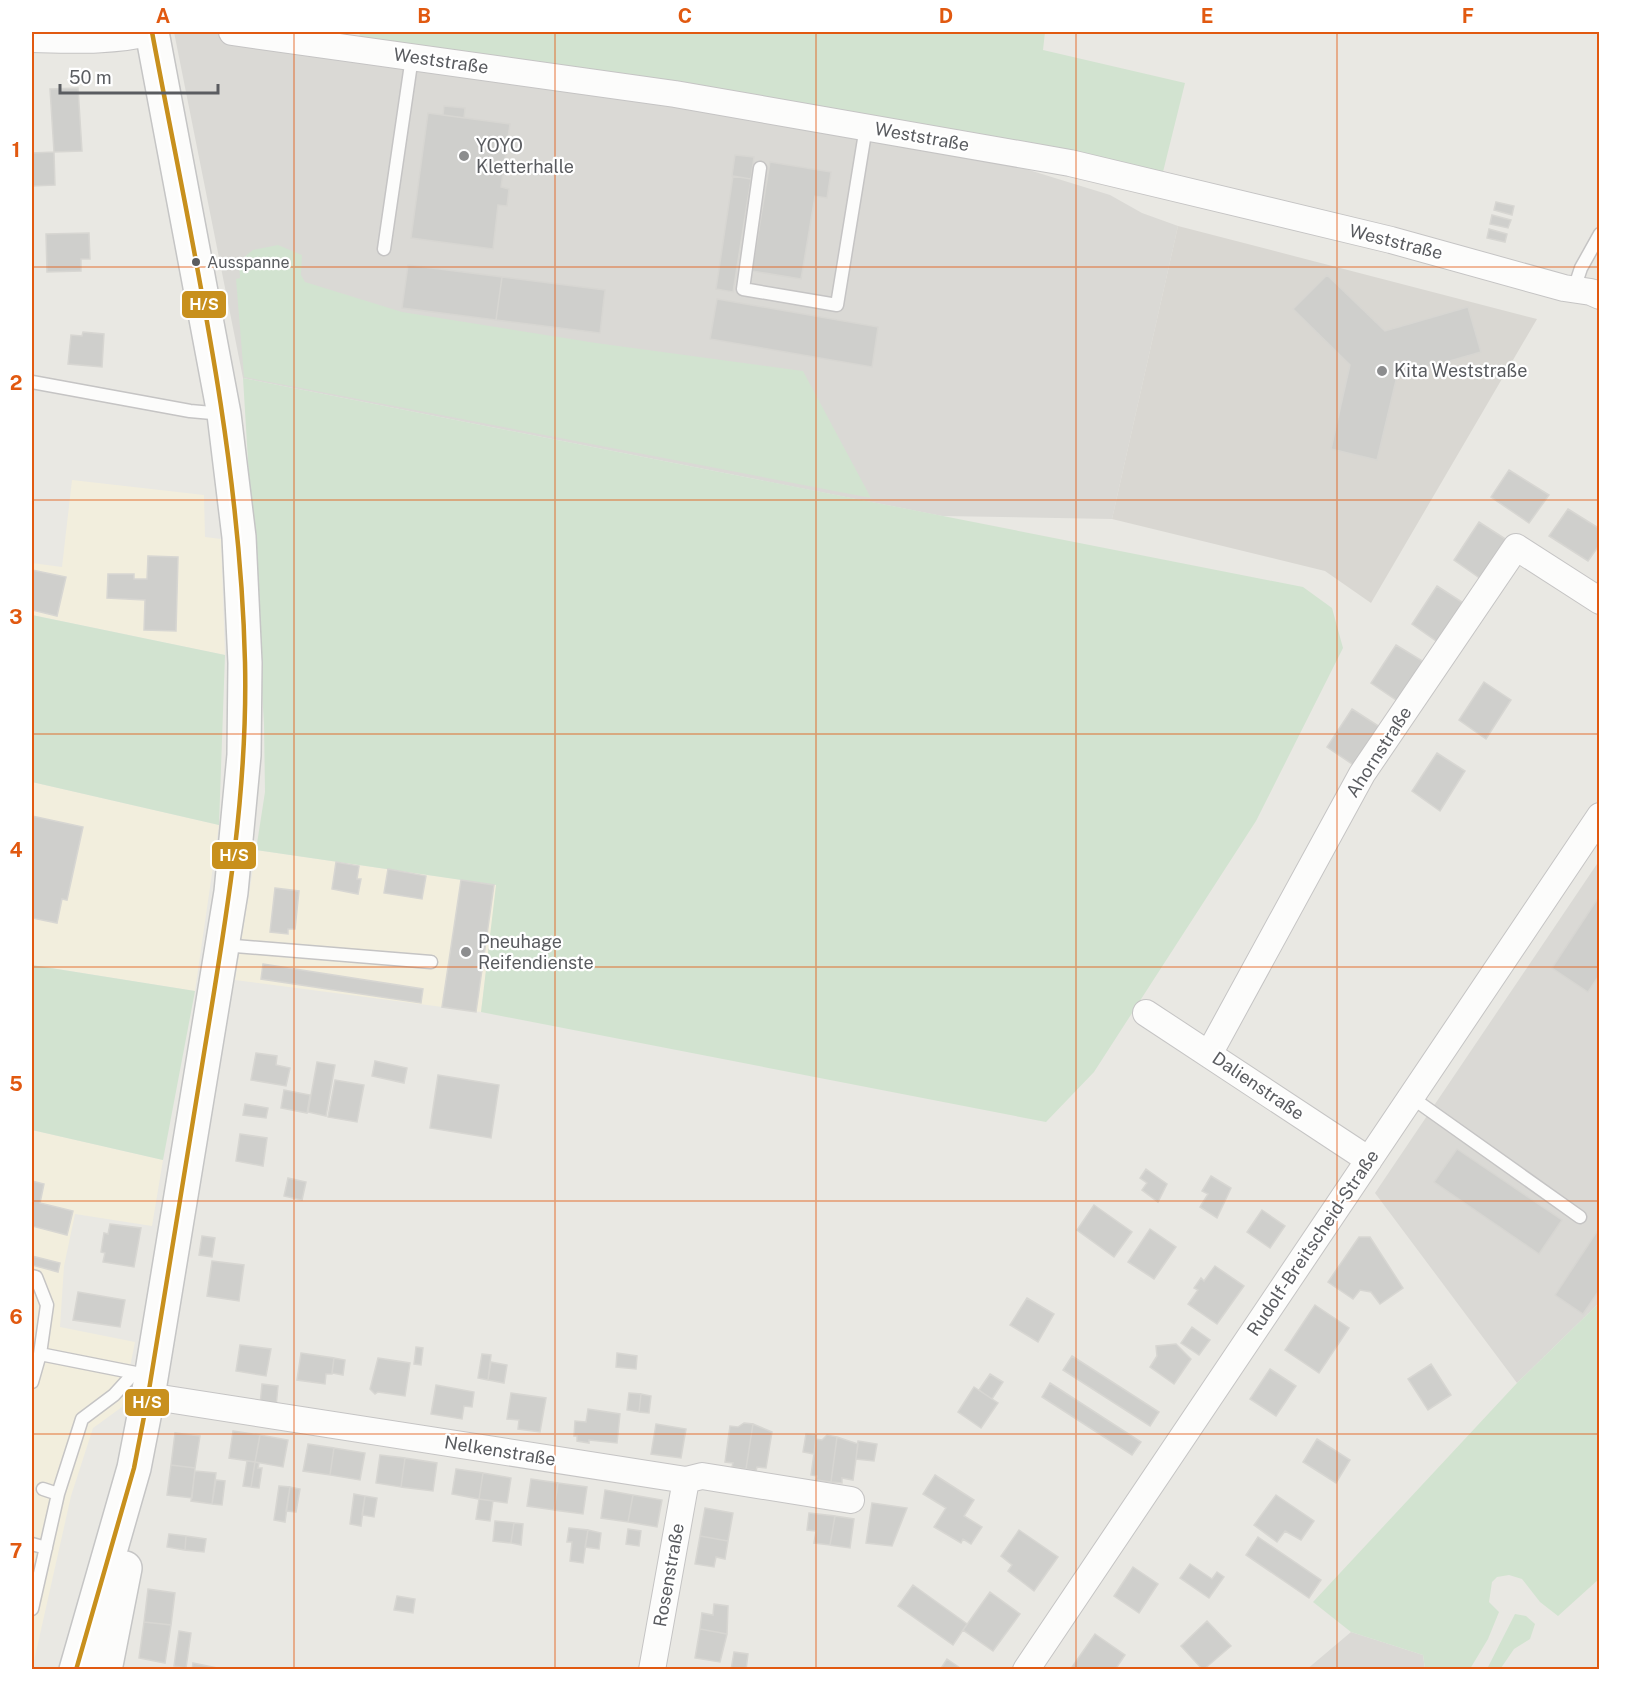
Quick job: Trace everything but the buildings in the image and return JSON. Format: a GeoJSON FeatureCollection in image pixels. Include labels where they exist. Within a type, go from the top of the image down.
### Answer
{"type":"FeatureCollection","features":[{"type":"Feature","properties":{"kind":"main road"},"geometry":{"type":"LineString","coordinates":[[105,1670],[126,1565],[144,1382],[231,892],[244,755],[245,663],[239,537],[224,414],[153,32]]}},
{"type":"Feature","properties":{"kind":"main road"},"geometry":{"type":"LineString","coordinates":[[76,1670],[134,1468]]}},
{"type":"Feature","properties":{"kind":"street"},"geometry":{"type":"LineString","coordinates":[[32,39],[79,40],[128,37],[153,32]]}},
{"type":"Feature","properties":{"kind":"street","name":"Weststraße"},"geometry":{"type":"LineString","coordinates":[[232,32],[675,94],[1070,163],[1391,240],[1574,290],[1591,292],[1599,297]]}},
{"type":"Feature","properties":{"kind":"street","name":"Ahornstraße"},"geometry":{"type":"LineString","coordinates":[[1209,1054],[1362,774],[1516,547],[1599,601]]}},
{"type":"Feature","properties":{"kind":"street","name":"Rudolf-Breitscheid-Straße"},"geometry":{"type":"LineString","coordinates":[[1026,1670],[1599,816]]}},
{"type":"Feature","properties":{"kind":"street","name":"Dalienstraße"},"geometry":{"type":"LineString","coordinates":[[1146,1013],[1369,1160]]}},
{"type":"Feature","properties":{"kind":"street","name":"Nelkenstraße"},"geometry":{"type":"LineString","coordinates":[[144,1382],[686,1480],[702,1476],[851,1500]]}},
{"type":"Feature","properties":{"kind":"street","name":"Rosenstraße"},"geometry":{"type":"LineString","coordinates":[[652,1670],[686,1480]]}},
{"type":"Feature","properties":{"kind":"lane"},"geometry":{"type":"LineString","coordinates":[[384,249],[412,57]]}},
{"type":"Feature","properties":{"kind":"lane"},"geometry":{"type":"LineString","coordinates":[[760,168],[743,289],[837,305],[866,127]]}},
{"type":"Feature","properties":{"kind":"lane"},"geometry":{"type":"LineString","coordinates":[[1574,290],[1581,268],[1599,234]]}},
{"type":"Feature","properties":{"kind":"lane"},"geometry":{"type":"LineString","coordinates":[[32,382],[190,411],[224,414]]}},
{"type":"Feature","properties":{"kind":"lane"},"geometry":{"type":"LineString","coordinates":[[222,945],[431,962]]}},
{"type":"Feature","properties":{"kind":"lane"},"geometry":{"type":"LineString","coordinates":[[1412,1097],[1580,1217]]}},
{"type":"Feature","properties":{"kind":"lane"},"geometry":{"type":"LineString","coordinates":[[32,1276],[36,1277],[47,1305],[40,1354],[32,1382]]}},
{"type":"Feature","properties":{"kind":"lane"},"geometry":{"type":"LineString","coordinates":[[40,1354],[144,1382]]}},
{"type":"Feature","properties":{"kind":"lane"},"geometry":{"type":"LineString","coordinates":[[32,1602],[58,1494],[82,1419],[114,1395],[144,1382]]}},
{"type":"Feature","properties":{"kind":"lane"},"geometry":{"type":"LineString","coordinates":[[43,1489],[58,1494]]}},
{"type":"Feature","properties":{"kind":"lane"},"geometry":{"type":"LineString","coordinates":[[32,1544],[46,1548]]}},
{"type":"Feature","properties":{"kind":"shaded area"},"geometry":{"type":"Polygon","coordinates":[[[174,32],[232,32],[358,50],[1016,166],[1110,195],[1142,213],[1178,226],[1112,519],[942,516],[243,378],[174,32]]]}},
{"type":"Feature","properties":{"kind":"shaded area"},"geometry":{"type":"Polygon","coordinates":[[[1178,226],[1537,319],[1371,603],[1325,571],[1112,519],[1178,226]]]}},
{"type":"Feature","properties":{"kind":"shaded area"},"geometry":{"type":"Polygon","coordinates":[[[72,480],[204,495],[205,537],[221,539],[225,655],[32,615],[32,563],[62,567],[72,480]]]}},
{"type":"Feature","properties":{"kind":"shaded area"},"geometry":{"type":"Polygon","coordinates":[[[32,782],[219,825],[195,991],[32,965],[32,782]]]}},
{"type":"Feature","properties":{"kind":"shaded area"},"geometry":{"type":"Polygon","coordinates":[[[256,850],[497,885],[481,1012],[235,980],[256,850]]]}},
{"type":"Feature","properties":{"kind":"shaded area"},"geometry":{"type":"Polygon","coordinates":[[[1599,861],[1599,1303],[1517,1383],[1375,1193],[1599,861]]]}},
{"type":"Feature","properties":{"kind":"shaded area"},"geometry":{"type":"Polygon","coordinates":[[[32,1130],[163,1160],[152,1226],[75,1214],[64,1266],[60,1327],[135,1342],[122,1407],[93,1428],[71,1496],[32,1670],[32,1130]]]}},
{"type":"Feature","properties":{"kind":"shaded area"},"geometry":{"type":"Polygon","coordinates":[[[1351,1632],[1423,1655],[1425,1669],[1306,1670],[1351,1632]]]}},
{"type":"Feature","properties":{"kind":"green space"},"geometry":{"type":"Polygon","coordinates":[[[360,32],[1045,32],[1043,50],[1185,83],[1160,184],[358,50],[360,32]]]}},
{"type":"Feature","properties":{"kind":"green space"},"geometry":{"type":"Polygon","coordinates":[[[278,245],[302,255],[301,275],[305,282],[402,312],[596,343],[803,371],[871,498],[244,377],[236,279],[240,278],[239,261],[253,250],[278,245]]]}},
{"type":"Feature","properties":{"kind":"green space"},"geometry":{"type":"Polygon","coordinates":[[[243,378],[1303,587],[1332,608],[1343,648],[1256,821],[1094,1072],[1046,1122],[481,1012],[496,885],[256,850],[265,792],[264,724],[243,378]]]}},
{"type":"Feature","properties":{"kind":"green space"},"geometry":{"type":"Polygon","coordinates":[[[32,615],[225,655],[219,825],[32,782],[32,615]]]}},
{"type":"Feature","properties":{"kind":"green space"},"geometry":{"type":"Polygon","coordinates":[[[32,965],[195,991],[163,1160],[32,1130],[32,965]]]}},
{"type":"Feature","properties":{"kind":"green space"},"geometry":{"type":"Polygon","coordinates":[[[1599,1303],[1599,1579],[1558,1616],[1540,1602],[1522,1579],[1509,1575],[1497,1577],[1492,1582],[1489,1602],[1499,1612],[1488,1639],[1470,1669],[1425,1669],[1423,1655],[1351,1632],[1313,1602],[1517,1383],[1599,1303]]]}},
{"type":"Feature","properties":{"kind":"green space"},"geometry":{"type":"Polygon","coordinates":[[[1515,1614],[1526,1616],[1535,1624],[1530,1639],[1514,1649],[1501,1668],[1503,1669],[1487,1669],[1515,1614]]]}},
{"type":"Feature","properties":{"kind":"transit line","name":"H/S"},"geometry":{"type":"LineString","coordinates":[[76,1670],[134,1468],[148,1396],[228,904],[243,759],[245,662],[234,503],[211,346],[152,32]]}},
{"type":"Feature","properties":{"kind":"place","name":"YOYO Kletterhalle"},"geometry":{"type":"Point","coordinates":[464,156]}},
{"type":"Feature","properties":{"kind":"place","name":"Ausspanne"},"geometry":{"type":"Point","coordinates":[196,262]}},
{"type":"Feature","properties":{"kind":"place","name":"Kita Weststraße"},"geometry":{"type":"Point","coordinates":[1382,371]}},
{"type":"Feature","properties":{"kind":"place","name":"Pneuhage Reifendienste"},"geometry":{"type":"Point","coordinates":[466,952]}}]}
